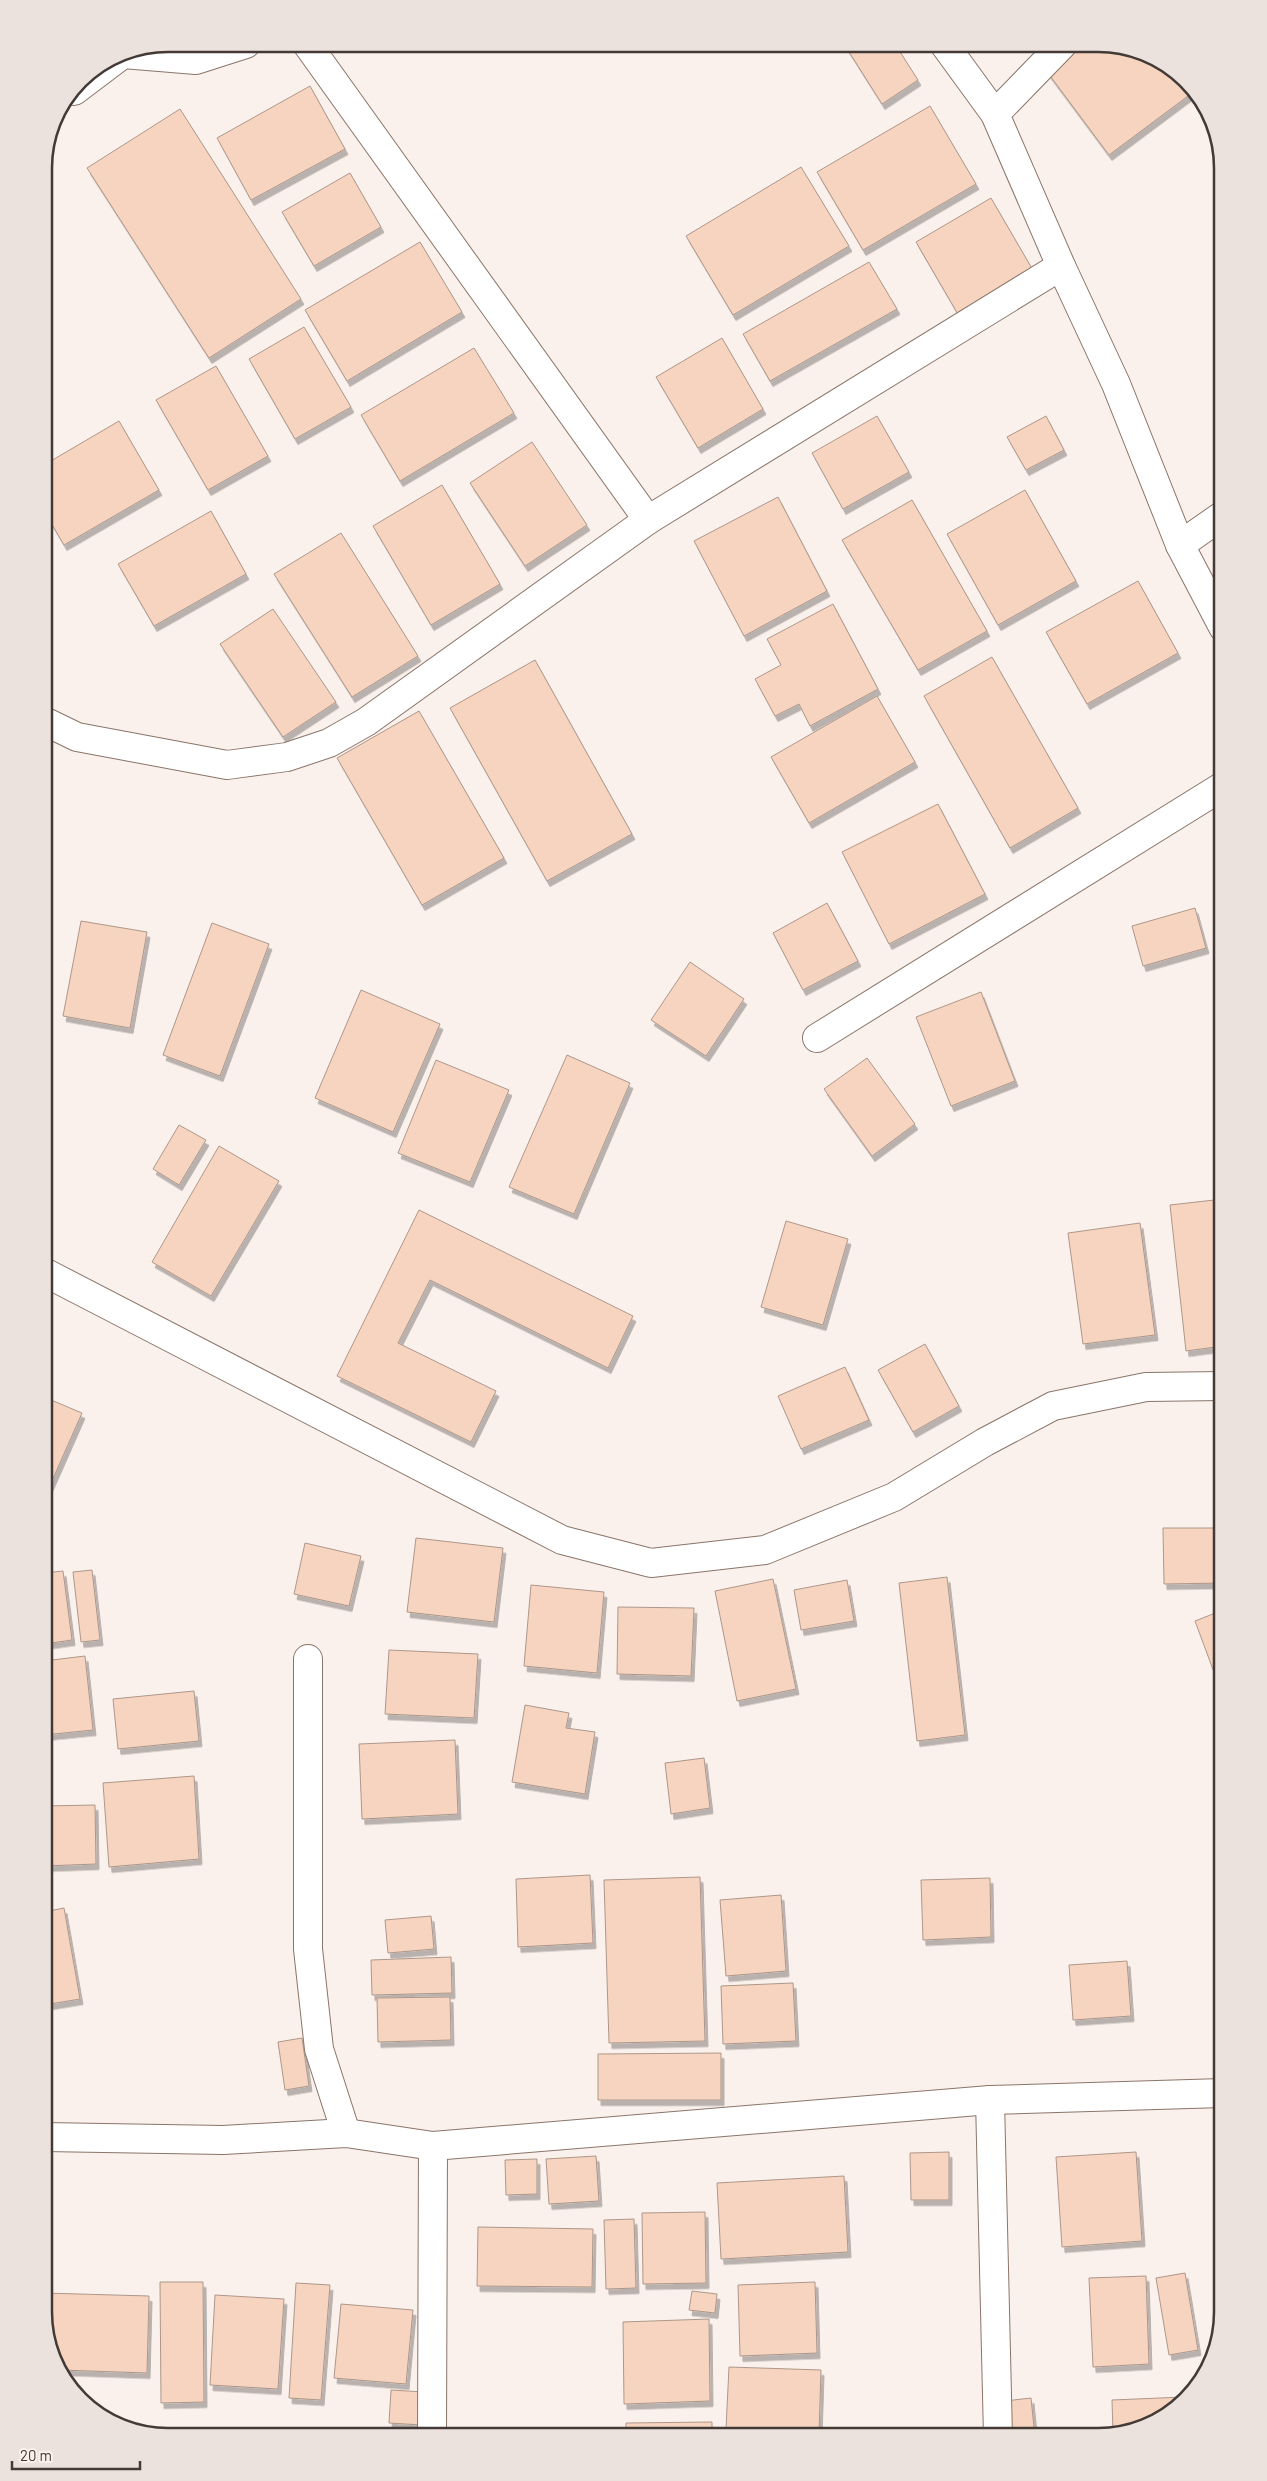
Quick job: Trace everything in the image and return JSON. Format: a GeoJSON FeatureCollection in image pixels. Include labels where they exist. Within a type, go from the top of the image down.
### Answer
{"type":"FeatureCollection","features":[{"type":"Feature","properties":{"kind":"street"},"geometry":{"type":"LineString","coordinates":[[143,56],[196,60],[221,52]]}},
{"type":"Feature","properties":{"kind":"street"},"geometry":{"type":"LineString","coordinates":[[313,52],[648,520]]}},
{"type":"Feature","properties":{"kind":"street"},"geometry":{"type":"LineString","coordinates":[[950,53],[994,114],[1061,266],[1116,384],[1180,544],[1214,610]]}},
{"type":"Feature","properties":{"kind":"street"},"geometry":{"type":"LineString","coordinates":[[994,114],[1054,53]]}},
{"type":"Feature","properties":{"kind":"street"},"geometry":{"type":"LineString","coordinates":[[53,725],[77,737],[227,765],[287,757],[329,743],[366,722],[648,520],[1061,266]]}},
{"type":"Feature","properties":{"kind":"street"},"geometry":{"type":"LineString","coordinates":[[1180,544],[1214,521]]}},
{"type":"Feature","properties":{"kind":"street"},"geometry":{"type":"LineString","coordinates":[[817,1038],[1214,792]]}},
{"type":"Feature","properties":{"kind":"street"},"geometry":{"type":"LineString","coordinates":[[52,1276],[562,1540],[651,1563],[765,1550],[894,1496],[985,1442],[1053,1406],[1146,1387],[1214,1386]]}},
{"type":"Feature","properties":{"kind":"street"},"geometry":{"type":"LineString","coordinates":[[308,1659],[308,1949],[319,2049],[346,2133]]}},
{"type":"Feature","properties":{"kind":"street"},"geometry":{"type":"LineString","coordinates":[[52,2137],[223,2140],[346,2133],[432,2146],[990,2100],[1214,2093]]}},
{"type":"Feature","properties":{"kind":"street"},"geometry":{"type":"LineString","coordinates":[[990,2100],[998,2428]]}},
{"type":"Feature","properties":{"kind":"street"},"geometry":{"type":"LineString","coordinates":[[432,2146],[432,2428]]}},
{"type":"Feature","properties":{"kind":"building"},"geometry":{"type":"Polygon","coordinates":[[[850,53],[901,53],[918,80],[882,104],[850,53]]]}},
{"type":"Feature","properties":{"kind":"building"},"geometry":{"type":"Polygon","coordinates":[[[1066,53],[1121,55],[1150,64],[1175,81],[1188,96],[1109,155],[1045,69],[1066,53]]]}},
{"type":"Feature","properties":{"kind":"building"},"geometry":{"type":"Polygon","coordinates":[[[310,86],[345,149],[251,200],[217,138],[310,86]]]}},
{"type":"Feature","properties":{"kind":"building"},"geometry":{"type":"Polygon","coordinates":[[[930,106],[976,184],[863,250],[817,172],[930,106]]]}},
{"type":"Feature","properties":{"kind":"building"},"geometry":{"type":"Polygon","coordinates":[[[180,109],[301,299],[209,358],[87,168],[180,109]]]}},
{"type":"Feature","properties":{"kind":"building"},"geometry":{"type":"Polygon","coordinates":[[[801,167],[849,246],[733,315],[686,236],[801,167]]]}},
{"type":"Feature","properties":{"kind":"building"},"geometry":{"type":"Polygon","coordinates":[[[350,173],[381,227],[314,266],[282,212],[350,173]]]}},
{"type":"Feature","properties":{"kind":"building"},"geometry":{"type":"Polygon","coordinates":[[[991,198],[1034,272],[959,316],[916,242],[991,198]]]}},
{"type":"Feature","properties":{"kind":"building"},"geometry":{"type":"Polygon","coordinates":[[[420,242],[462,312],[347,381],[305,310],[420,242]]]}},
{"type":"Feature","properties":{"kind":"building"},"geometry":{"type":"Polygon","coordinates":[[[869,262],[897,309],[770,381],[743,334],[869,262]]]}},
{"type":"Feature","properties":{"kind":"building"},"geometry":{"type":"Polygon","coordinates":[[[304,327],[351,407],[295,439],[249,359],[304,327]]]}},
{"type":"Feature","properties":{"kind":"building"},"geometry":{"type":"Polygon","coordinates":[[[722,338],[763,409],[698,448],[656,377],[722,338]]]}},
{"type":"Feature","properties":{"kind":"building"},"geometry":{"type":"Polygon","coordinates":[[[474,348],[514,413],[400,481],[361,415],[474,348]]]}},
{"type":"Feature","properties":{"kind":"building"},"geometry":{"type":"Polygon","coordinates":[[[216,366],[268,456],[208,490],[156,400],[216,366]]]}},
{"type":"Feature","properties":{"kind":"building"},"geometry":{"type":"Polygon","coordinates":[[[877,416],[909,472],[843,509],[812,453],[877,416]]]}},
{"type":"Feature","properties":{"kind":"building"},"geometry":{"type":"Polygon","coordinates":[[[1046,416],[1064,450],[1026,470],[1007,437],[1046,416]]]}},
{"type":"Feature","properties":{"kind":"building"},"geometry":{"type":"Polygon","coordinates":[[[119,421],[159,490],[64,545],[53,526],[53,460],[119,421]]]}},
{"type":"Feature","properties":{"kind":"building"},"geometry":{"type":"Polygon","coordinates":[[[532,442],[587,525],[525,566],[470,483],[532,442]]]}},
{"type":"Feature","properties":{"kind":"building"},"geometry":{"type":"Polygon","coordinates":[[[442,485],[500,584],[431,625],[373,526],[442,485]]]}},
{"type":"Feature","properties":{"kind":"building"},"geometry":{"type":"Polygon","coordinates":[[[1025,490],[1076,581],[998,625],[947,534],[1025,490]]]}},
{"type":"Feature","properties":{"kind":"building"},"geometry":{"type":"Polygon","coordinates":[[[778,497],[827,591],[744,636],[694,541],[778,497]]]}},
{"type":"Feature","properties":{"kind":"building"},"geometry":{"type":"Polygon","coordinates":[[[912,500],[987,631],[918,670],[842,540],[912,500]]]}},
{"type":"Feature","properties":{"kind":"building"},"geometry":{"type":"Polygon","coordinates":[[[211,511],[246,574],[154,626],[118,564],[211,511]]]}},
{"type":"Feature","properties":{"kind":"building"},"geometry":{"type":"Polygon","coordinates":[[[341,533],[418,656],[352,697],[274,574],[341,533]]]}},
{"type":"Feature","properties":{"kind":"building"},"geometry":{"type":"Polygon","coordinates":[[[1138,581],[1178,653],[1087,704],[1046,632],[1138,581]]]}},
{"type":"Feature","properties":{"kind":"building"},"geometry":{"type":"Polygon","coordinates":[[[833,604],[878,689],[810,726],[799,704],[775,716],[755,679],[781,665],[767,639],[833,604]]]}},
{"type":"Feature","properties":{"kind":"building"},"geometry":{"type":"Polygon","coordinates":[[[273,609],[336,702],[283,737],[220,644],[273,609]]]}},
{"type":"Feature","properties":{"kind":"building"},"geometry":{"type":"Polygon","coordinates":[[[992,657],[1078,808],[1010,848],[924,696],[992,657]]]}},
{"type":"Feature","properties":{"kind":"building"},"geometry":{"type":"Polygon","coordinates":[[[535,660],[632,834],[547,881],[450,708],[535,660]]]}},
{"type":"Feature","properties":{"kind":"building"},"geometry":{"type":"Polygon","coordinates":[[[877,696],[915,762],[809,823],[771,757],[877,696]]]}},
{"type":"Feature","properties":{"kind":"building"},"geometry":{"type":"Polygon","coordinates":[[[419,711],[504,858],[422,905],[337,758],[419,711]]]}},
{"type":"Feature","properties":{"kind":"building"},"geometry":{"type":"Polygon","coordinates":[[[938,804],[985,894],[889,944],[842,852],[938,804]]]}},
{"type":"Feature","properties":{"kind":"building"},"geometry":{"type":"Polygon","coordinates":[[[827,903],[858,961],[803,990],[773,933],[827,903]]]}},
{"type":"Feature","properties":{"kind":"building"},"geometry":{"type":"Polygon","coordinates":[[[1195,908],[1206,948],[1143,966],[1132,926],[1195,908]]]}},
{"type":"Feature","properties":{"kind":"building"},"geometry":{"type":"Polygon","coordinates":[[[81,921],[147,932],[130,1028],[63,1016],[81,921]]]}},
{"type":"Feature","properties":{"kind":"building"},"geometry":{"type":"Polygon","coordinates":[[[212,923],[269,944],[220,1076],[163,1055],[212,923]]]}},
{"type":"Feature","properties":{"kind":"building"},"geometry":{"type":"Polygon","coordinates":[[[690,962],[744,999],[706,1056],[651,1020],[690,962]]]}},
{"type":"Feature","properties":{"kind":"building"},"geometry":{"type":"Polygon","coordinates":[[[361,990],[440,1024],[393,1132],[315,1098],[361,990]]]}},
{"type":"Feature","properties":{"kind":"building"},"geometry":{"type":"Polygon","coordinates":[[[981,992],[1015,1081],[951,1106],[916,1017],[981,992]]]}},
{"type":"Feature","properties":{"kind":"building"},"geometry":{"type":"Polygon","coordinates":[[[567,1055],[630,1083],[574,1214],[509,1187],[567,1055]]]}},
{"type":"Feature","properties":{"kind":"building"},"geometry":{"type":"Polygon","coordinates":[[[867,1058],[915,1124],[872,1156],[824,1089],[867,1058]]]}},
{"type":"Feature","properties":{"kind":"building"},"geometry":{"type":"Polygon","coordinates":[[[436,1060],[509,1090],[470,1182],[398,1153],[436,1060]]]}},
{"type":"Feature","properties":{"kind":"building"},"geometry":{"type":"Polygon","coordinates":[[[179,1125],[206,1140],[179,1185],[153,1169],[179,1125]]]}},
{"type":"Feature","properties":{"kind":"building"},"geometry":{"type":"Polygon","coordinates":[[[219,1146],[279,1181],[211,1296],[152,1262],[219,1146]]]}},
{"type":"Feature","properties":{"kind":"building"},"geometry":{"type":"Polygon","coordinates":[[[1214,1200],[1214,1347],[1186,1351],[1170,1205],[1214,1200]]]}},
{"type":"Feature","properties":{"kind":"building"},"geometry":{"type":"Polygon","coordinates":[[[419,1210],[633,1316],[608,1368],[430,1280],[398,1343],[496,1391],[471,1442],[337,1376],[419,1210]]]}},
{"type":"Feature","properties":{"kind":"building"},"geometry":{"type":"Polygon","coordinates":[[[786,1221],[848,1239],[823,1325],[761,1307],[786,1221]]]}},
{"type":"Feature","properties":{"kind":"building"},"geometry":{"type":"Polygon","coordinates":[[[1140,1223],[1155,1335],[1083,1344],[1068,1233],[1140,1223]]]}},
{"type":"Feature","properties":{"kind":"building"},"geometry":{"type":"Polygon","coordinates":[[[925,1344],[959,1406],[913,1432],[878,1370],[925,1344]]]}},
{"type":"Feature","properties":{"kind":"building"},"geometry":{"type":"Polygon","coordinates":[[[845,1367],[869,1420],[801,1449],[778,1396],[845,1367]]]}},
{"type":"Feature","properties":{"kind":"building"},"geometry":{"type":"Polygon","coordinates":[[[52,1401],[82,1413],[52,1480],[52,1401]]]}},
{"type":"Feature","properties":{"kind":"building"},"geometry":{"type":"Polygon","coordinates":[[[1163,1528],[1214,1528],[1214,1583],[1164,1584],[1163,1528]]]}},
{"type":"Feature","properties":{"kind":"building"},"geometry":{"type":"Polygon","coordinates":[[[416,1538],[503,1548],[494,1622],[407,1612],[416,1538]]]}},
{"type":"Feature","properties":{"kind":"building"},"geometry":{"type":"Polygon","coordinates":[[[305,1543],[361,1556],[349,1606],[294,1594],[305,1543]]]}},
{"type":"Feature","properties":{"kind":"building"},"geometry":{"type":"Polygon","coordinates":[[[92,1570],[100,1640],[81,1642],[73,1572],[92,1570]]]}},
{"type":"Feature","properties":{"kind":"building"},"geometry":{"type":"Polygon","coordinates":[[[63,1571],[72,1640],[52,1643],[52,1572],[63,1571]]]}},
{"type":"Feature","properties":{"kind":"building"},"geometry":{"type":"Polygon","coordinates":[[[947,1577],[965,1735],[917,1741],[899,1583],[947,1577]]]}},
{"type":"Feature","properties":{"kind":"building"},"geometry":{"type":"Polygon","coordinates":[[[773,1579],[796,1689],[737,1701],[715,1591],[773,1579]]]}},
{"type":"Feature","properties":{"kind":"building"},"geometry":{"type":"Polygon","coordinates":[[[847,1580],[854,1621],[801,1630],[794,1590],[847,1580]]]}},
{"type":"Feature","properties":{"kind":"building"},"geometry":{"type":"Polygon","coordinates":[[[531,1585],[604,1592],[597,1673],[524,1666],[531,1585]]]}},
{"type":"Feature","properties":{"kind":"building"},"geometry":{"type":"Polygon","coordinates":[[[618,1607],[694,1608],[691,1676],[617,1674],[618,1607]]]}},
{"type":"Feature","properties":{"kind":"building"},"geometry":{"type":"Polygon","coordinates":[[[1214,1614],[1214,1672],[1195,1621],[1214,1614]]]}},
{"type":"Feature","properties":{"kind":"building"},"geometry":{"type":"Polygon","coordinates":[[[389,1650],[478,1654],[474,1718],[385,1714],[389,1650]]]}},
{"type":"Feature","properties":{"kind":"building"},"geometry":{"type":"Polygon","coordinates":[[[85,1656],[93,1730],[52,1734],[52,1660],[85,1656]]]}},
{"type":"Feature","properties":{"kind":"building"},"geometry":{"type":"Polygon","coordinates":[[[194,1691],[199,1741],[118,1749],[113,1699],[194,1691]]]}},
{"type":"Feature","properties":{"kind":"building"},"geometry":{"type":"Polygon","coordinates":[[[525,1705],[569,1713],[566,1728],[595,1732],[585,1794],[512,1782],[525,1705]]]}},
{"type":"Feature","properties":{"kind":"building"},"geometry":{"type":"Polygon","coordinates":[[[455,1740],[458,1814],[362,1819],[359,1744],[455,1740]]]}},
{"type":"Feature","properties":{"kind":"building"},"geometry":{"type":"Polygon","coordinates":[[[704,1758],[710,1808],[671,1814],[665,1763],[704,1758]]]}},
{"type":"Feature","properties":{"kind":"building"},"geometry":{"type":"Polygon","coordinates":[[[194,1776],[199,1859],[109,1867],[103,1783],[194,1776]]]}},
{"type":"Feature","properties":{"kind":"building"},"geometry":{"type":"Polygon","coordinates":[[[95,1805],[96,1864],[52,1866],[52,1806],[95,1805]]]}},
{"type":"Feature","properties":{"kind":"building"},"geometry":{"type":"Polygon","coordinates":[[[590,1875],[593,1943],[518,1947],[516,1879],[590,1875]]]}},
{"type":"Feature","properties":{"kind":"building"},"geometry":{"type":"Polygon","coordinates":[[[700,1877],[705,2041],[609,2043],[604,1880],[700,1877]]]}},
{"type":"Feature","properties":{"kind":"building"},"geometry":{"type":"Polygon","coordinates":[[[990,1878],[991,1937],[923,1940],[921,1880],[990,1878]]]}},
{"type":"Feature","properties":{"kind":"building"},"geometry":{"type":"Polygon","coordinates":[[[781,1895],[786,1971],[726,1976],[720,1900],[781,1895]]]}},
{"type":"Feature","properties":{"kind":"building"},"geometry":{"type":"Polygon","coordinates":[[[64,1908],[80,1999],[52,2004],[52,1910],[64,1908]]]}},
{"type":"Feature","properties":{"kind":"building"},"geometry":{"type":"Polygon","coordinates":[[[431,1916],[434,1949],[388,1953],[385,1920],[431,1916]]]}},
{"type":"Feature","properties":{"kind":"building"},"geometry":{"type":"Polygon","coordinates":[[[451,1957],[452,1993],[372,1995],[371,1960],[451,1957]]]}},
{"type":"Feature","properties":{"kind":"building"},"geometry":{"type":"Polygon","coordinates":[[[1127,1961],[1131,2016],[1073,2020],[1069,1965],[1127,1961]]]}},
{"type":"Feature","properties":{"kind":"building"},"geometry":{"type":"Polygon","coordinates":[[[793,1983],[796,2041],[723,2044],[721,1986],[793,1983]]]}},
{"type":"Feature","properties":{"kind":"building"},"geometry":{"type":"Polygon","coordinates":[[[450,1997],[451,2040],[378,2042],[377,1998],[450,1997]]]}},
{"type":"Feature","properties":{"kind":"building"},"geometry":{"type":"Polygon","coordinates":[[[302,2038],[309,2086],[285,2090],[278,2042],[302,2038]]]}},
{"type":"Feature","properties":{"kind":"building"},"geometry":{"type":"Polygon","coordinates":[[[721,2053],[721,2100],[598,2100],[598,2054],[721,2053]]]}},
{"type":"Feature","properties":{"kind":"building"},"geometry":{"type":"Polygon","coordinates":[[[949,2152],[949,2200],[911,2200],[910,2153],[949,2152]]]}},
{"type":"Feature","properties":{"kind":"building"},"geometry":{"type":"Polygon","coordinates":[[[1136,2152],[1142,2241],[1062,2247],[1056,2157],[1136,2152]]]}},
{"type":"Feature","properties":{"kind":"building"},"geometry":{"type":"Polygon","coordinates":[[[596,2156],[599,2201],[549,2204],[546,2159],[596,2156]]]}},
{"type":"Feature","properties":{"kind":"building"},"geometry":{"type":"Polygon","coordinates":[[[537,2159],[537,2194],[506,2195],[505,2160],[537,2159]]]}},
{"type":"Feature","properties":{"kind":"building"},"geometry":{"type":"Polygon","coordinates":[[[844,2176],[848,2252],[721,2259],[717,2183],[844,2176]]]}},
{"type":"Feature","properties":{"kind":"building"},"geometry":{"type":"Polygon","coordinates":[[[705,2212],[706,2283],[643,2284],[642,2213],[705,2212]]]}},
{"type":"Feature","properties":{"kind":"building"},"geometry":{"type":"Polygon","coordinates":[[[634,2219],[636,2288],[606,2289],[604,2220],[634,2219]]]}},
{"type":"Feature","properties":{"kind":"building"},"geometry":{"type":"Polygon","coordinates":[[[478,2227],[593,2229],[592,2287],[477,2286],[478,2227]]]}},
{"type":"Feature","properties":{"kind":"building"},"geometry":{"type":"Polygon","coordinates":[[[1185,2273],[1198,2350],[1169,2355],[1156,2278],[1185,2273]]]}},
{"type":"Feature","properties":{"kind":"building"},"geometry":{"type":"Polygon","coordinates":[[[1146,2276],[1149,2364],[1093,2367],[1089,2278],[1146,2276]]]}},
{"type":"Feature","properties":{"kind":"building"},"geometry":{"type":"Polygon","coordinates":[[[160,2282],[203,2282],[204,2402],[161,2403],[160,2282]]]}},
{"type":"Feature","properties":{"kind":"building"},"geometry":{"type":"Polygon","coordinates":[[[815,2282],[817,2353],[740,2356],[738,2285],[815,2282]]]}},
{"type":"Feature","properties":{"kind":"building"},"geometry":{"type":"Polygon","coordinates":[[[296,2283],[330,2285],[321,2400],[289,2398],[296,2283]]]}},
{"type":"Feature","properties":{"kind":"building"},"geometry":{"type":"Polygon","coordinates":[[[692,2291],[717,2294],[715,2313],[689,2310],[692,2291]]]}},
{"type":"Feature","properties":{"kind":"building"},"geometry":{"type":"Polygon","coordinates":[[[52,2293],[149,2296],[147,2373],[68,2370],[61,2357],[53,2327],[52,2293]]]}},
{"type":"Feature","properties":{"kind":"building"},"geometry":{"type":"Polygon","coordinates":[[[215,2295],[284,2299],[278,2389],[210,2385],[215,2295]]]}},
{"type":"Feature","properties":{"kind":"building"},"geometry":{"type":"Polygon","coordinates":[[[341,2304],[413,2310],[406,2384],[334,2378],[341,2304]]]}},
{"type":"Feature","properties":{"kind":"building"},"geometry":{"type":"Polygon","coordinates":[[[709,2319],[710,2401],[624,2404],[623,2322],[709,2319]]]}},
{"type":"Feature","properties":{"kind":"building"},"geometry":{"type":"Polygon","coordinates":[[[729,2367],[821,2370],[819,2428],[726,2428],[729,2367]]]}},
{"type":"Feature","properties":{"kind":"building"},"geometry":{"type":"Polygon","coordinates":[[[391,2390],[424,2392],[422,2425],[389,2423],[391,2390]]]}},
{"type":"Feature","properties":{"kind":"building"},"geometry":{"type":"Polygon","coordinates":[[[1178,2397],[1143,2420],[1113,2427],[1112,2400],[1178,2397]]]}},
{"type":"Feature","properties":{"kind":"building"},"geometry":{"type":"Polygon","coordinates":[[[1031,2398],[1034,2428],[1008,2428],[1005,2401],[1031,2398]]]}},
{"type":"Feature","properties":{"kind":"building"},"geometry":{"type":"Polygon","coordinates":[[[712,2422],[712,2428],[626,2428],[626,2423],[712,2422]]]}}]}
